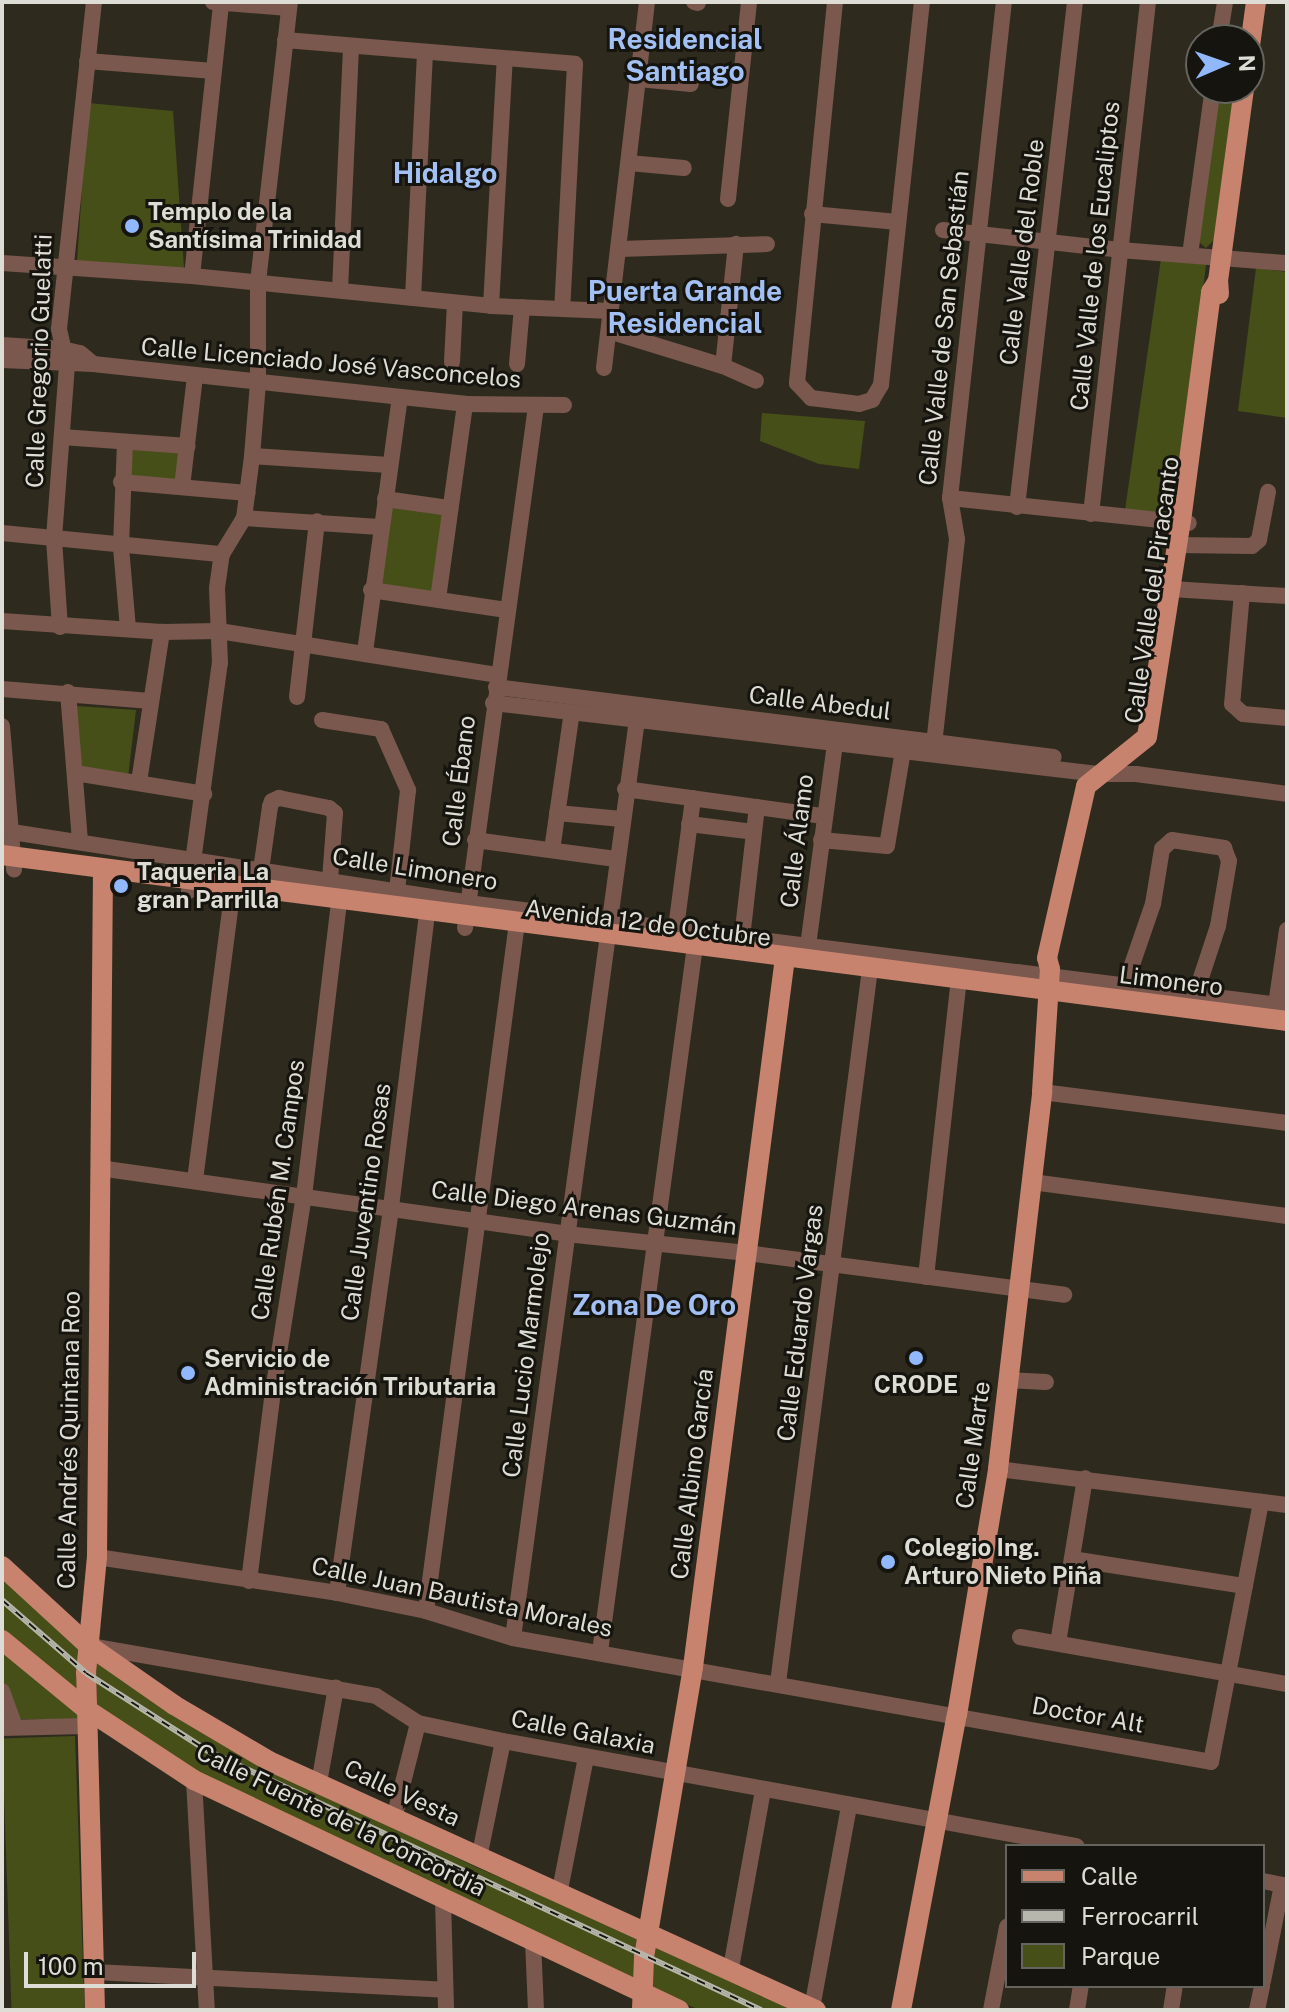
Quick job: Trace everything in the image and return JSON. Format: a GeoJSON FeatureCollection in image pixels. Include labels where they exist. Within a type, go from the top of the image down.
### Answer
{"type":"FeatureCollection","features":[{"type":"Feature","properties":{"kind":"main road"},"geometry":{"type":"LineString","coordinates":[[1253,24],[1256,2]]}},
{"type":"Feature","properties":{"kind":"main road","name":"Calle Valle del Piracanto"},"geometry":{"type":"LineString","coordinates":[[1049,985],[1094,790],[1156,741],[1181,545],[1220,295],[1218,281],[1242,104]]}},
{"type":"Feature","properties":{"kind":"main road","name":"Avenida 12 de Octubre"},"geometry":{"type":"LineString","coordinates":[[8,862],[103,875],[191,877],[232,892],[427,917],[466,916],[516,929],[607,934],[694,951],[785,955],[869,973],[959,985],[1049,985],[1287,1033]]}},
{"type":"Feature","properties":{"kind":"main road","name":"Calle Andrés Quintana Roo"},"geometry":{"type":"LineString","coordinates":[[95,2010],[86,1718],[88,1645],[97,1557],[103,875]]}},
{"type":"Feature","properties":{"kind":"main road","name":"Avenida 12 de Octubre"},"geometry":{"type":"LineString","coordinates":[[338,906],[396,899],[427,917]]}},
{"type":"Feature","properties":{"kind":"main road","name":"Calle Albino García"},"geometry":{"type":"LineString","coordinates":[[642,2002],[647,1933],[693,1667],[785,955]]}},
{"type":"Feature","properties":{"kind":"main road","name":"Limonero"},"geometry":{"type":"LineString","coordinates":[[1049,985],[1283,1011]]}},
{"type":"Feature","properties":{"kind":"main road","name":"Calle Marte"},"geometry":{"type":"LineString","coordinates":[[901,2010],[957,1715],[998,1469],[1042,1092],[1049,985]]}},
{"type":"Feature","properties":{"kind":"main road","name":"Calle Vesta"},"geometry":{"type":"LineString","coordinates":[[2,1566],[88,1645],[174,1705],[269,1761],[559,1895],[731,1968],[814,2009]]}},
{"type":"Feature","properties":{"kind":"main road","name":"Calle Fuente de la Concordia"},"geometry":{"type":"LineString","coordinates":[[2,1640],[86,1718],[194,1780],[533,1941],[642,2002],[679,2010]]}},
{"type":"Feature","properties":{"kind":"street","name":"Calle Gregorio Guelatti"},"geometry":{"type":"LineString","coordinates":[[60,627],[54,538],[62,437],[64,356],[59,329],[94,2]]}},
{"type":"Feature","properties":{"kind":"street"},"geometry":{"type":"LineString","coordinates":[[191,877],[220,663],[217,588],[222,554],[244,518],[248,493],[258,383],[258,282],[290,5],[213,2]]}},
{"type":"Feature","properties":{"kind":"street"},"geometry":{"type":"LineString","coordinates":[[604,368],[647,2]]}},
{"type":"Feature","properties":{"kind":"street"},"geometry":{"type":"LineString","coordinates":[[728,199],[749,2]]}},
{"type":"Feature","properties":{"kind":"street"},"geometry":{"type":"LineString","coordinates":[[835,2],[797,383],[811,398],[859,404],[872,400],[881,385],[922,2]]}},
{"type":"Feature","properties":{"kind":"street","name":"Calle Valle de San Sebastián"},"geometry":{"type":"LineString","coordinates":[[934,747],[957,539],[950,498],[1004,2]]}},
{"type":"Feature","properties":{"kind":"street","name":"Calle Valle del Roble"},"geometry":{"type":"LineString","coordinates":[[1017,507],[1075,2]]}},
{"type":"Feature","properties":{"kind":"street","name":"Calle Valle de los Eucaliptos"},"geometry":{"type":"LineString","coordinates":[[1091,514],[1148,2]]}},
{"type":"Feature","properties":{"kind":"street"},"geometry":{"type":"LineString","coordinates":[[1222,24],[1225,2]]}},
{"type":"Feature","properties":{"kind":"street"},"geometry":{"type":"LineString","coordinates":[[192,276],[221,3]]}},
{"type":"Feature","properties":{"kind":"street"},"geometry":{"type":"LineString","coordinates":[[285,40],[575,64],[562,309]]}},
{"type":"Feature","properties":{"kind":"street"},"geometry":{"type":"LineString","coordinates":[[340,290],[351,46]]}},
{"type":"Feature","properties":{"kind":"street"},"geometry":{"type":"LineString","coordinates":[[413,298],[425,52]]}},
{"type":"Feature","properties":{"kind":"street"},"geometry":{"type":"LineString","coordinates":[[491,306],[505,59]]}},
{"type":"Feature","properties":{"kind":"street"},"geometry":{"type":"LineString","coordinates":[[87,61],[214,71]]}},
{"type":"Feature","properties":{"kind":"street"},"geometry":{"type":"LineString","coordinates":[[639,79],[691,84]]}},
{"type":"Feature","properties":{"kind":"street"},"geometry":{"type":"LineString","coordinates":[[1190,255],[1211,104]]}},
{"type":"Feature","properties":{"kind":"street"},"geometry":{"type":"LineString","coordinates":[[629,163],[684,168]]}},
{"type":"Feature","properties":{"kind":"street"},"geometry":{"type":"LineString","coordinates":[[812,214],[898,222]]}},
{"type":"Feature","properties":{"kind":"street"},"geometry":{"type":"LineString","coordinates":[[943,230],[1221,260],[1287,263]]}},
{"type":"Feature","properties":{"kind":"street"},"geometry":{"type":"LineString","coordinates":[[723,366],[736,244]]}},
{"type":"Feature","properties":{"kind":"street"},"geometry":{"type":"LineString","coordinates":[[620,249],[767,244]]}},
{"type":"Feature","properties":{"kind":"street"},"geometry":{"type":"LineString","coordinates":[[2,263],[192,276],[491,306],[611,311]]}},
{"type":"Feature","properties":{"kind":"street"},"geometry":{"type":"LineString","coordinates":[[452,362],[455,303]]}},
{"type":"Feature","properties":{"kind":"street"},"geometry":{"type":"LineString","coordinates":[[517,364],[522,307]]}},
{"type":"Feature","properties":{"kind":"street"},"geometry":{"type":"LineString","coordinates":[[609,331],[723,366],[756,381]]}},
{"type":"Feature","properties":{"kind":"street","name":"Calle Licenciado José Vasconcelos"},"geometry":{"type":"LineString","coordinates":[[3,352],[64,356],[93,364],[195,377],[400,398],[465,404],[564,405]]}},
{"type":"Feature","properties":{"kind":"street"},"geometry":{"type":"LineString","coordinates":[[182,487],[195,377]]}},
{"type":"Feature","properties":{"kind":"street"},"geometry":{"type":"LineString","coordinates":[[365,652],[371,590],[400,398]]}},
{"type":"Feature","properties":{"kind":"street"},"geometry":{"type":"LineString","coordinates":[[438,599],[465,404]]}},
{"type":"Feature","properties":{"kind":"street","name":"Calle Ébano"},"geometry":{"type":"LineString","coordinates":[[466,916],[536,406]]}},
{"type":"Feature","properties":{"kind":"street"},"geometry":{"type":"LineString","coordinates":[[62,437],[188,446]]}},
{"type":"Feature","properties":{"kind":"street"},"geometry":{"type":"LineString","coordinates":[[125,442],[121,482],[121,547],[128,629]]}},
{"type":"Feature","properties":{"kind":"street"},"geometry":{"type":"LineString","coordinates":[[252,456],[389,465]]}},
{"type":"Feature","properties":{"kind":"street"},"geometry":{"type":"LineString","coordinates":[[121,482],[248,493]]}},
{"type":"Feature","properties":{"kind":"street"},"geometry":{"type":"LineString","coordinates":[[1181,545],[1252,546],[1259,540],[1268,492]]}},
{"type":"Feature","properties":{"kind":"street"},"geometry":{"type":"LineString","coordinates":[[950,498],[1185,522]]}},
{"type":"Feature","properties":{"kind":"street"},"geometry":{"type":"LineString","coordinates":[[385,499],[450,508]]}},
{"type":"Feature","properties":{"kind":"street"},"geometry":{"type":"LineString","coordinates":[[244,518],[380,527]]}},
{"type":"Feature","properties":{"kind":"street"},"geometry":{"type":"LineString","coordinates":[[297,697],[317,521]]}},
{"type":"Feature","properties":{"kind":"street"},"geometry":{"type":"LineString","coordinates":[[2,533],[121,547],[222,554]]}},
{"type":"Feature","properties":{"kind":"street"},"geometry":{"type":"LineString","coordinates":[[1176,589],[1287,596]]}},
{"type":"Feature","properties":{"kind":"street"},"geometry":{"type":"LineString","coordinates":[[371,590],[507,610]]}},
{"type":"Feature","properties":{"kind":"street"},"geometry":{"type":"LineString","coordinates":[[1242,593],[1232,704],[1243,714],[1287,718]]}},
{"type":"Feature","properties":{"kind":"street"},"geometry":{"type":"LineString","coordinates":[[2,621],[162,632],[219,631],[304,642],[365,652],[496,688]]}},
{"type":"Feature","properties":{"kind":"street"},"geometry":{"type":"LineString","coordinates":[[139,782],[162,632]]}},
{"type":"Feature","properties":{"kind":"street","name":"Calle Abedul"},"geometry":{"type":"LineString","coordinates":[[496,688],[638,713],[934,747],[1287,794]]}},
{"type":"Feature","properties":{"kind":"street","name":"Calle Abedul"},"geometry":{"type":"LineString","coordinates":[[496,688],[572,712],[638,713]]}},
{"type":"Feature","properties":{"kind":"street"},"geometry":{"type":"LineString","coordinates":[[2,689],[151,701]]}},
{"type":"Feature","properties":{"kind":"street"},"geometry":{"type":"LineString","coordinates":[[68,692],[80,842]]}},
{"type":"Feature","properties":{"kind":"street"},"geometry":{"type":"LineString","coordinates":[[552,850],[572,712]]}},
{"type":"Feature","properties":{"kind":"street","name":"Calle Lucio Marmolejo"},"geometry":{"type":"LineString","coordinates":[[513,1638],[625,789],[638,713]]}},
{"type":"Feature","properties":{"kind":"street"},"geometry":{"type":"LineString","coordinates":[[322,720],[381,729],[408,790],[396,899]]}},
{"type":"Feature","properties":{"kind":"street"},"geometry":{"type":"LineString","coordinates":[[2,726],[12,832],[8,862]]}},
{"type":"Feature","properties":{"kind":"street","name":"Calle Abedul"},"geometry":{"type":"LineString","coordinates":[[764,728],[835,743],[855,738],[903,750],[934,747]]}},
{"type":"Feature","properties":{"kind":"street","name":"Calle Álamo"},"geometry":{"type":"LineString","coordinates":[[808,946],[835,743]]}},
{"type":"Feature","properties":{"kind":"street"},"geometry":{"type":"LineString","coordinates":[[821,840],[887,846],[903,750]]}},
{"type":"Feature","properties":{"kind":"street"},"geometry":{"type":"LineString","coordinates":[[75,773],[204,794]]}},
{"type":"Feature","properties":{"kind":"street"},"geometry":{"type":"LineString","coordinates":[[625,789],[823,816]]}},
{"type":"Feature","properties":{"kind":"street"},"geometry":{"type":"LineString","coordinates":[[261,870],[270,807],[272,801],[279,798],[329,808],[335,813],[330,879]]}},
{"type":"Feature","properties":{"kind":"street"},"geometry":{"type":"LineString","coordinates":[[676,928],[693,798]]}},
{"type":"Feature","properties":{"kind":"street"},"geometry":{"type":"LineString","coordinates":[[742,938],[757,807]]}},
{"type":"Feature","properties":{"kind":"street"},"geometry":{"type":"LineString","coordinates":[[557,813],[622,819]]}},
{"type":"Feature","properties":{"kind":"street"},"geometry":{"type":"LineString","coordinates":[[689,824],[754,832]]}},
{"type":"Feature","properties":{"kind":"street","name":"Calle Limonero"},"geometry":{"type":"LineString","coordinates":[[12,832],[80,842],[191,877],[261,870],[330,879],[466,916],[607,934],[676,928],[742,938],[785,955],[808,946],[1049,985],[1124,988],[1283,1011]]}},
{"type":"Feature","properties":{"kind":"street"},"geometry":{"type":"LineString","coordinates":[[475,840],[616,859]]}},
{"type":"Feature","properties":{"kind":"street"},"geometry":{"type":"LineString","coordinates":[[1124,988],[1153,904],[1162,849],[1172,840],[1224,848],[1229,861],[1218,926],[1195,996]]}},
{"type":"Feature","properties":{"kind":"street"},"geometry":{"type":"LineString","coordinates":[[195,1180],[232,892]]}},
{"type":"Feature","properties":{"kind":"street","name":"Calle Rubén M. Campos"},"geometry":{"type":"LineString","coordinates":[[249,1581],[273,1391],[304,1196],[338,906]]}},
{"type":"Feature","properties":{"kind":"street","name":"Calle Juventino Rosas"},"geometry":{"type":"LineString","coordinates":[[337,1593],[391,1207],[427,917]]}},
{"type":"Feature","properties":{"kind":"street"},"geometry":{"type":"LineString","coordinates":[[426,1611],[516,929]]}},
{"type":"Feature","properties":{"kind":"street"},"geometry":{"type":"LineString","coordinates":[[1283,1011],[1287,930]]}},
{"type":"Feature","properties":{"kind":"street"},"geometry":{"type":"LineString","coordinates":[[600,1652],[694,951]]}},
{"type":"Feature","properties":{"kind":"street","name":"Calle Eduardo Vargas"},"geometry":{"type":"LineString","coordinates":[[778,1683],[869,973]]}},
{"type":"Feature","properties":{"kind":"street"},"geometry":{"type":"LineString","coordinates":[[926,1277],[959,985]]}},
{"type":"Feature","properties":{"kind":"street"},"geometry":{"type":"LineString","coordinates":[[1042,1092],[1287,1123]]}},
{"type":"Feature","properties":{"kind":"street","name":"Calle Diego Arenas Guzmán"},"geometry":{"type":"LineString","coordinates":[[99,1168],[566,1234],[747,1253],[1064,1295]]}},
{"type":"Feature","properties":{"kind":"street"},"geometry":{"type":"LineString","coordinates":[[1032,1182],[1287,1216]]}},
{"type":"Feature","properties":{"kind":"street"},"geometry":{"type":"LineString","coordinates":[[1008,1380],[1046,1382]]}},
{"type":"Feature","properties":{"kind":"street"},"geometry":{"type":"LineString","coordinates":[[998,1469],[1287,1505]]}},
{"type":"Feature","properties":{"kind":"street"},"geometry":{"type":"LineString","coordinates":[[1058,1643],[1085,1478]]}},
{"type":"Feature","properties":{"kind":"street"},"geometry":{"type":"LineString","coordinates":[[1228,1673],[1261,1502]]}},
{"type":"Feature","properties":{"kind":"street","name":"Calle Juan Bautista Morales"},"geometry":{"type":"LineString","coordinates":[[97,1557],[337,1593],[426,1611],[513,1638],[957,1715]]}},
{"type":"Feature","properties":{"kind":"street"},"geometry":{"type":"LineString","coordinates":[[1072,1559],[1245,1586]]}},
{"type":"Feature","properties":{"kind":"street"},"geometry":{"type":"LineString","coordinates":[[1020,1637],[1287,1684]]}},
{"type":"Feature","properties":{"kind":"street","name":"Calle Galaxia"},"geometry":{"type":"LineString","coordinates":[[88,1645],[336,1688],[387,1700],[418,1723],[503,1741],[937,1821],[1024,1841],[1055,1844]]}},
{"type":"Feature","properties":{"kind":"street","name":"Doctor Alt"},"geometry":{"type":"LineString","coordinates":[[957,1715],[1211,1762],[1228,1673]]}},
{"type":"Feature","properties":{"kind":"street"},"geometry":{"type":"LineString","coordinates":[[319,1783],[336,1688]]}},
{"type":"Feature","properties":{"kind":"street"},"geometry":{"type":"LineString","coordinates":[[2,1691],[9,1727],[86,1718]]}},
{"type":"Feature","properties":{"kind":"street"},"geometry":{"type":"LineString","coordinates":[[394,1818],[418,1723]]}},
{"type":"Feature","properties":{"kind":"street"},"geometry":{"type":"LineString","coordinates":[[479,1858],[503,1741]]}},
{"type":"Feature","properties":{"kind":"street"},"geometry":{"type":"LineString","coordinates":[[559,1895],[586,1757]]}},
{"type":"Feature","properties":{"kind":"street"},"geometry":{"type":"LineString","coordinates":[[194,1780],[207,2010]]}},
{"type":"Feature","properties":{"kind":"street"},"geometry":{"type":"LineString","coordinates":[[731,1968],[763,1790]]}},
{"type":"Feature","properties":{"kind":"street"},"geometry":{"type":"LineString","coordinates":[[814,2009],[849,1807]]}},
{"type":"Feature","properties":{"kind":"street"},"geometry":{"type":"LineString","coordinates":[[1265,1881],[1285,1886],[1265,1971]]}},
{"type":"Feature","properties":{"kind":"street"},"geometry":{"type":"LineString","coordinates":[[443,1900],[446,2010]]}},
{"type":"Feature","properties":{"kind":"street"},"geometry":{"type":"LineString","coordinates":[[991,2010],[1005,1937]]}},
{"type":"Feature","properties":{"kind":"street"},"geometry":{"type":"LineString","coordinates":[[533,1941],[536,2010]]}},
{"type":"Feature","properties":{"kind":"street"},"geometry":{"type":"LineString","coordinates":[[95,1972],[445,1990]]}},
{"type":"Feature","properties":{"kind":"street"},"geometry":{"type":"LineString","coordinates":[[1077,2010],[1081,1988]]}},
{"type":"Feature","properties":{"kind":"street"},"geometry":{"type":"LineString","coordinates":[[1171,2010],[1175,1988]]}},
{"type":"Feature","properties":{"kind":"street"},"geometry":{"type":"LineString","coordinates":[[1257,2010],[1261,1988]]}},
{"type":"Feature","properties":{"kind":"green space"},"geometry":{"type":"Polygon","coordinates":[[[88,103],[173,111],[184,268],[77,262],[88,103]]]}},
{"type":"Feature","properties":{"kind":"green space"},"geometry":{"type":"Polygon","coordinates":[[[1218,104],[1235,104],[1217,237],[1206,248],[1199,242],[1218,104]]]}},
{"type":"Feature","properties":{"kind":"green space"},"geometry":{"type":"Polygon","coordinates":[[[1161,259],[1206,264],[1176,521],[1124,517],[1161,259]]]}},
{"type":"Feature","properties":{"kind":"green space"},"geometry":{"type":"Polygon","coordinates":[[[1256,268],[1287,272],[1287,418],[1238,411],[1256,268]]]}},
{"type":"Feature","properties":{"kind":"green space"},"geometry":{"type":"Polygon","coordinates":[[[762,413],[865,421],[859,469],[819,464],[760,441],[762,413]]]}},
{"type":"Feature","properties":{"kind":"green space"},"geometry":{"type":"Polygon","coordinates":[[[126,447],[186,450],[184,482],[124,479],[126,447]]]}},
{"type":"Feature","properties":{"kind":"green space"},"geometry":{"type":"Polygon","coordinates":[[[389,503],[448,510],[437,596],[379,588],[389,503]]]}},
{"type":"Feature","properties":{"kind":"green space"},"geometry":{"type":"Polygon","coordinates":[[[76,706],[136,710],[128,777],[81,770],[76,706]]]}},
{"type":"Feature","properties":{"kind":"green space"},"geometry":{"type":"Polygon","coordinates":[[[2,1572],[79,1642],[79,1693],[2,1636],[2,1572]]]}},
{"type":"Feature","properties":{"kind":"green space"},"geometry":{"type":"Polygon","coordinates":[[[2,1648],[81,1710],[82,1719],[19,1719],[2,1677],[2,1648]]]}},
{"type":"Feature","properties":{"kind":"green space"},"geometry":{"type":"Polygon","coordinates":[[[96,1657],[270,1770],[478,1868],[640,1937],[634,1985],[192,1772],[97,1711],[96,1657]]]}},
{"type":"Feature","properties":{"kind":"green space"},"geometry":{"type":"Polygon","coordinates":[[[75,1736],[85,2010],[12,2010],[2,1739],[75,1736]]]}},
{"type":"Feature","properties":{"kind":"green space"},"geometry":{"type":"Polygon","coordinates":[[[653,1944],[801,2010],[700,2010],[651,1990],[653,1944]]]}},
{"type":"Feature","properties":{"kind":"railway"},"geometry":{"type":"LineString","coordinates":[[2,1600],[86,1673],[208,1751],[761,2010]]}},
{"type":"Feature","properties":{"kind":"place","name":"Templo de la Santísima Trinidad"},"geometry":{"type":"Point","coordinates":[132,226]}},
{"type":"Feature","properties":{"kind":"place","name":"Taqueria La gran Parrilla"},"geometry":{"type":"Point","coordinates":[121,886]}},
{"type":"Feature","properties":{"kind":"place","name":"CRODE"},"geometry":{"type":"Point","coordinates":[916,1358]}},
{"type":"Feature","properties":{"kind":"place","name":"Servicio de Administración Tributaria"},"geometry":{"type":"Point","coordinates":[188,1373]}},
{"type":"Feature","properties":{"kind":"place","name":"Colegio Ing. Arturo Nieto Piña"},"geometry":{"type":"Point","coordinates":[888,1562]}},
{"type":"Feature","properties":{"kind":"district","name":"Residencial Santiago"},"geometry":{"type":"Point","coordinates":[685,55]}},
{"type":"Feature","properties":{"kind":"district","name":"Hidalgo"},"geometry":{"type":"Point","coordinates":[445,173]}},
{"type":"Feature","properties":{"kind":"district","name":"Puerta Grande Residencial"},"geometry":{"type":"Point","coordinates":[685,307]}},
{"type":"Feature","properties":{"kind":"district","name":"Zona De Oro"},"geometry":{"type":"Point","coordinates":[654,1305]}}]}
